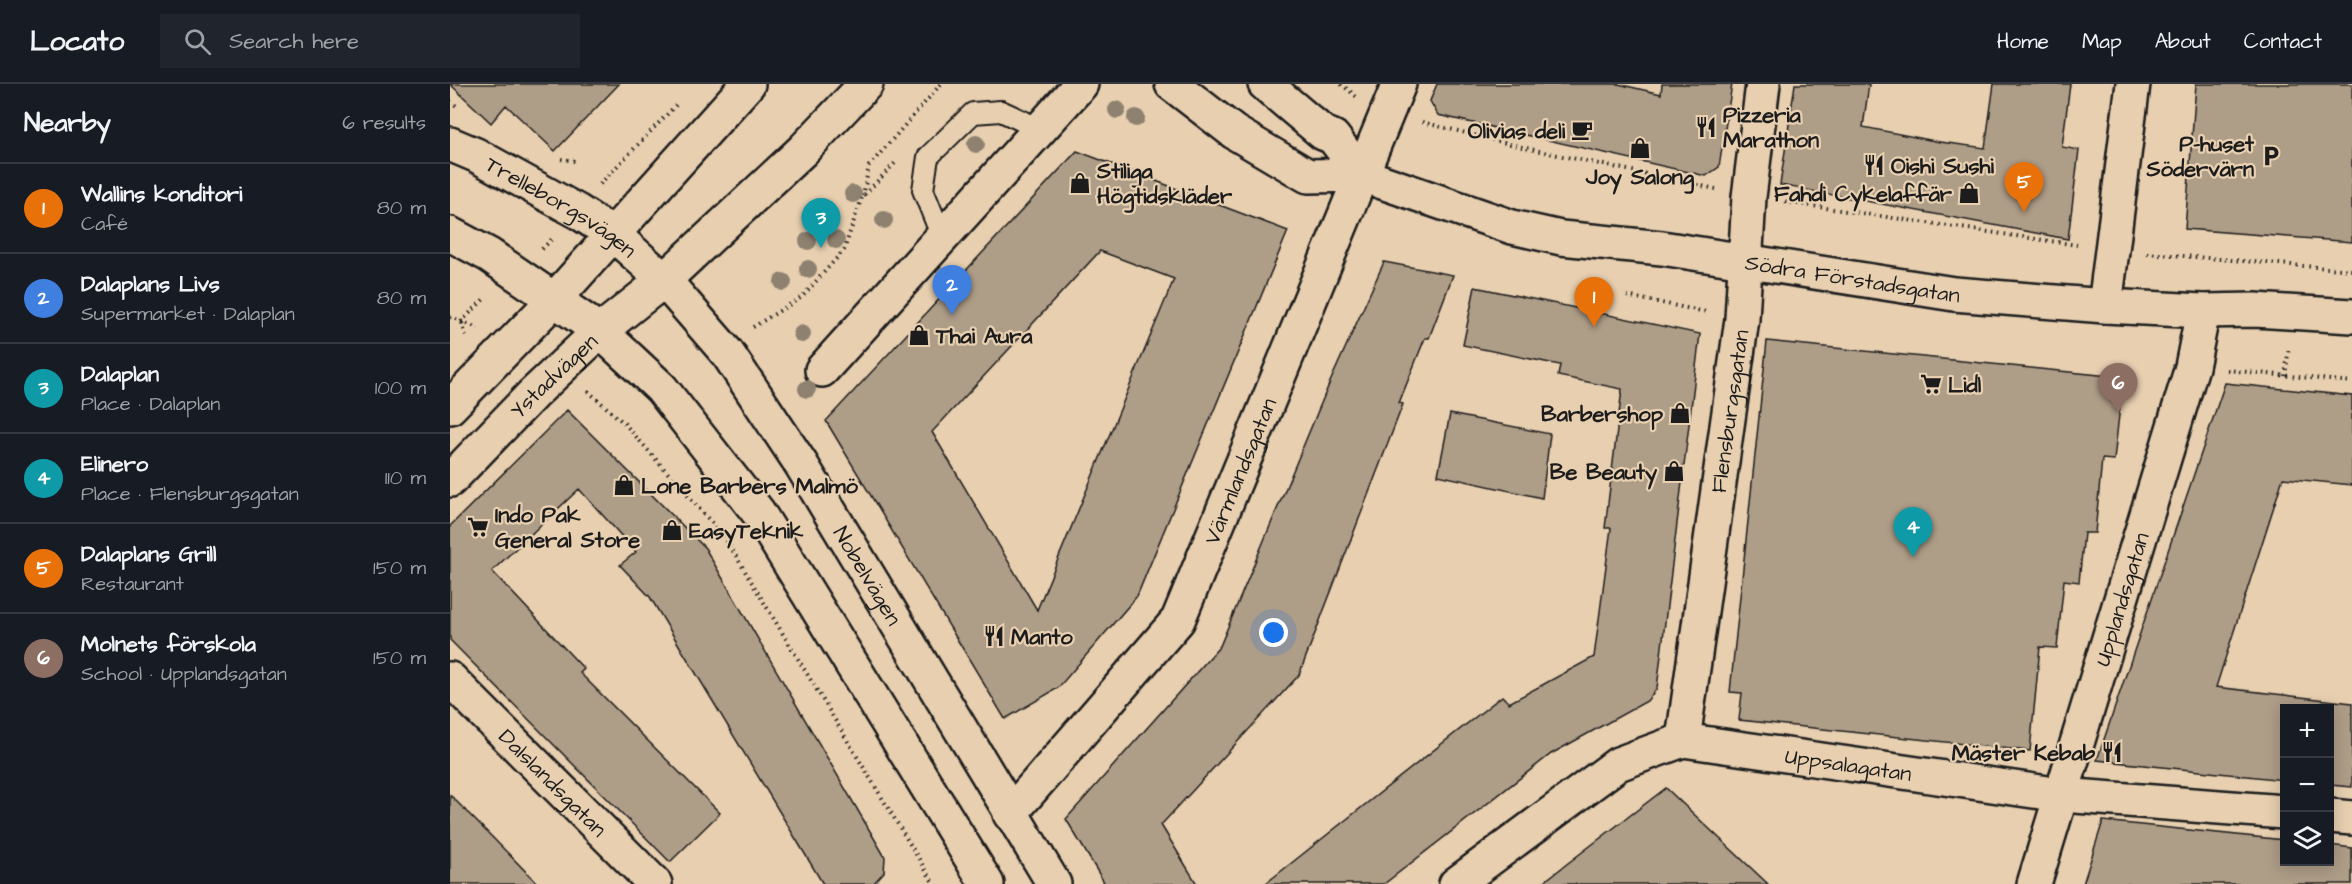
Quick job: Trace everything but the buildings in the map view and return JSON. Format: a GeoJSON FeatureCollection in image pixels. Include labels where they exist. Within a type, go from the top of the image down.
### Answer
{"type":"FeatureCollection","features":[{"type":"Feature","properties":{"kind":"street"},"geometry":{"type":"LineString","coordinates":[[450,407],[554,301],[748,84]]}},
{"type":"Feature","properties":{"kind":"street","name":"Ystadvägen"},"geometry":{"type":"LineString","coordinates":[[450,480],[513,413],[600,331],[664,280],[803,150],[866,84]]}},
{"type":"Feature","properties":{"kind":"street"},"geometry":{"type":"LineString","coordinates":[[822,370],[1081,84]]}},
{"type":"Feature","properties":{"kind":"street","name":"Södra Förstadsgatan"},"geometry":{"type":"LineString","coordinates":[[1172,84],[1234,132],[1308,176],[1362,175],[1512,226],[1561,238],[1662,248],[1954,294],[2105,306],[2255,310],[2352,316]]}},
{"type":"Feature","properties":{"kind":"street"},"geometry":{"type":"LineString","coordinates":[[1266,84],[1323,133],[1333,137],[1362,175]]}},
{"type":"Feature","properties":{"kind":"street","name":"Flensburgsgatan"},"geometry":{"type":"LineString","coordinates":[[1683,740],[1742,319],[1749,197],[1763,84]]}},
{"type":"Feature","properties":{"kind":"street"},"geometry":{"type":"LineString","coordinates":[[2105,306],[2133,84]]}},
{"type":"Feature","properties":{"kind":"street","name":"Värmlandsgatan"},"geometry":{"type":"LineString","coordinates":[[1010,813],[1178,620],[1393,98]]}},
{"type":"Feature","properties":{"kind":"street","name":"Trelleborgsvägen"},"geometry":{"type":"LineString","coordinates":[[450,144],[476,155],[577,211],[614,235],[664,280]]}},
{"type":"Feature","properties":{"kind":"street"},"geometry":{"type":"LineString","coordinates":[[450,234],[489,255],[600,331],[661,388],[758,512],[987,884]]}},
{"type":"Feature","properties":{"kind":"street","name":"Nobelvägen"},"geometry":{"type":"LineString","coordinates":[[664,280],[729,354],[801,464],[1054,884]]}},
{"type":"Feature","properties":{"kind":"street","name":"Upplandsgatan"},"geometry":{"type":"LineString","coordinates":[[2034,884],[2192,367],[2203,310]]}},
{"type":"Feature","properties":{"kind":"street","name":"Dalslandsgatan"},"geometry":{"type":"LineString","coordinates":[[450,678],[655,884]]}},
{"type":"Feature","properties":{"kind":"street","name":"Uppsalagatan"},"geometry":{"type":"LineString","coordinates":[[1456,884],[1618,764],[1683,740],[2062,795],[2280,813]]}},
{"type":"Feature","properties":{"kind":"street"},"geometry":{"type":"LineString","coordinates":[[2334,816],[2352,818]]}},
{"type":"Feature","properties":{"kind":"lane"},"geometry":{"type":"LineString","coordinates":[[942,237],[923,190],[928,157],[973,113],[1000,111],[1040,129]]}},
{"type":"Feature","properties":{"kind":"path"},"geometry":{"type":"LineString","coordinates":[[750,328],[802,297],[844,250],[862,197],[869,166],[941,84]]}},
{"type":"Feature","properties":{"kind":"path"},"geometry":{"type":"LineString","coordinates":[[1341,84],[1360,100],[1393,98],[1530,149],[1749,197],[2113,250],[2352,270]]}},
{"type":"Feature","properties":{"kind":"path"},"geometry":{"type":"LineString","coordinates":[[462,322],[475,306],[546,246],[600,184],[681,101]]}},
{"type":"Feature","properties":{"kind":"path"},"geometry":{"type":"LineString","coordinates":[[862,197],[903,154]]}},
{"type":"Feature","properties":{"kind":"path"},"geometry":{"type":"LineString","coordinates":[[1627,296],[1742,319]]}},
{"type":"Feature","properties":{"kind":"path"},"geometry":{"type":"LineString","coordinates":[[450,317],[483,330]]}},
{"type":"Feature","properties":{"kind":"path"},"geometry":{"type":"LineString","coordinates":[[2192,367],[2352,382]]}},
{"type":"Feature","properties":{"kind":"path"},"geometry":{"type":"LineString","coordinates":[[584,388],[624,423],[725,538],[934,884]]}},
{"type":"Feature","properties":{"kind":"place","name":"Pizzeria Marathon"},"geometry":{"type":"Point","coordinates":[1706,127]}},
{"type":"Feature","properties":{"kind":"place","name":"Olivias deli"},"geometry":{"type":"Point","coordinates":[1582,130]}},
{"type":"Feature","properties":{"kind":"place","name":"Joy Salong"},"geometry":{"type":"Point","coordinates":[1640,148]}},
{"type":"Feature","properties":{"kind":"place","name":"P-huset Södervärn"},"geometry":{"type":"Point","coordinates":[2271,156]}},
{"type":"Feature","properties":{"kind":"place","name":"Oishi Sushi"},"geometry":{"type":"Point","coordinates":[1874,165]}},
{"type":"Feature","properties":{"kind":"place","name":"Stiliga Högtidskläder"},"geometry":{"type":"Point","coordinates":[1080,183]}},
{"type":"Feature","properties":{"kind":"place","name":"Fahdi Cykelaffär"},"geometry":{"type":"Point","coordinates":[1969,193]}},
{"type":"Feature","properties":{"kind":"place","name":"Dalaplans Grill"},"geometry":{"type":"Point","coordinates":[2024,212]}},
{"type":"Feature","properties":{"kind":"place","name":"Dalaplan"},"geometry":{"type":"Point","coordinates":[821,248]}},
{"type":"Feature","properties":{"kind":"place","name":"Dalaplans Livs"},"geometry":{"type":"Point","coordinates":[952,315]}},
{"type":"Feature","properties":{"kind":"place","name":"Wallins konditori"},"geometry":{"type":"Point","coordinates":[1594,327]}},
{"type":"Feature","properties":{"kind":"place","name":"Thai Aura"},"geometry":{"type":"Point","coordinates":[919,335]}},
{"type":"Feature","properties":{"kind":"place","name":"Lidl"},"geometry":{"type":"Point","coordinates":[1931,384]}},
{"type":"Feature","properties":{"kind":"place","name":"Barbershop"},"geometry":{"type":"Point","coordinates":[1680,413]}},
{"type":"Feature","properties":{"kind":"place","name":"Molnets förskola"},"geometry":{"type":"Point","coordinates":[2118,413]}},
{"type":"Feature","properties":{"kind":"place","name":"Be Beauty"},"geometry":{"type":"Point","coordinates":[1674,471]}},
{"type":"Feature","properties":{"kind":"place","name":"Lone Barbers Malmö"},"geometry":{"type":"Point","coordinates":[624,485]}},
{"type":"Feature","properties":{"kind":"place","name":"Indo Pak General Store"},"geometry":{"type":"Point","coordinates":[478,527]}},
{"type":"Feature","properties":{"kind":"place","name":"EasyTeknik"},"geometry":{"type":"Point","coordinates":[672,530]}},
{"type":"Feature","properties":{"kind":"place","name":"Elinero"},"geometry":{"type":"Point","coordinates":[1913,557]}},
{"type":"Feature","properties":{"kind":"place","name":"Manto"},"geometry":{"type":"Point","coordinates":[994,636]}},
{"type":"Feature","properties":{"kind":"place","name":"Mäster Kebab"},"geometry":{"type":"Point","coordinates":[2112,752]}}]}
